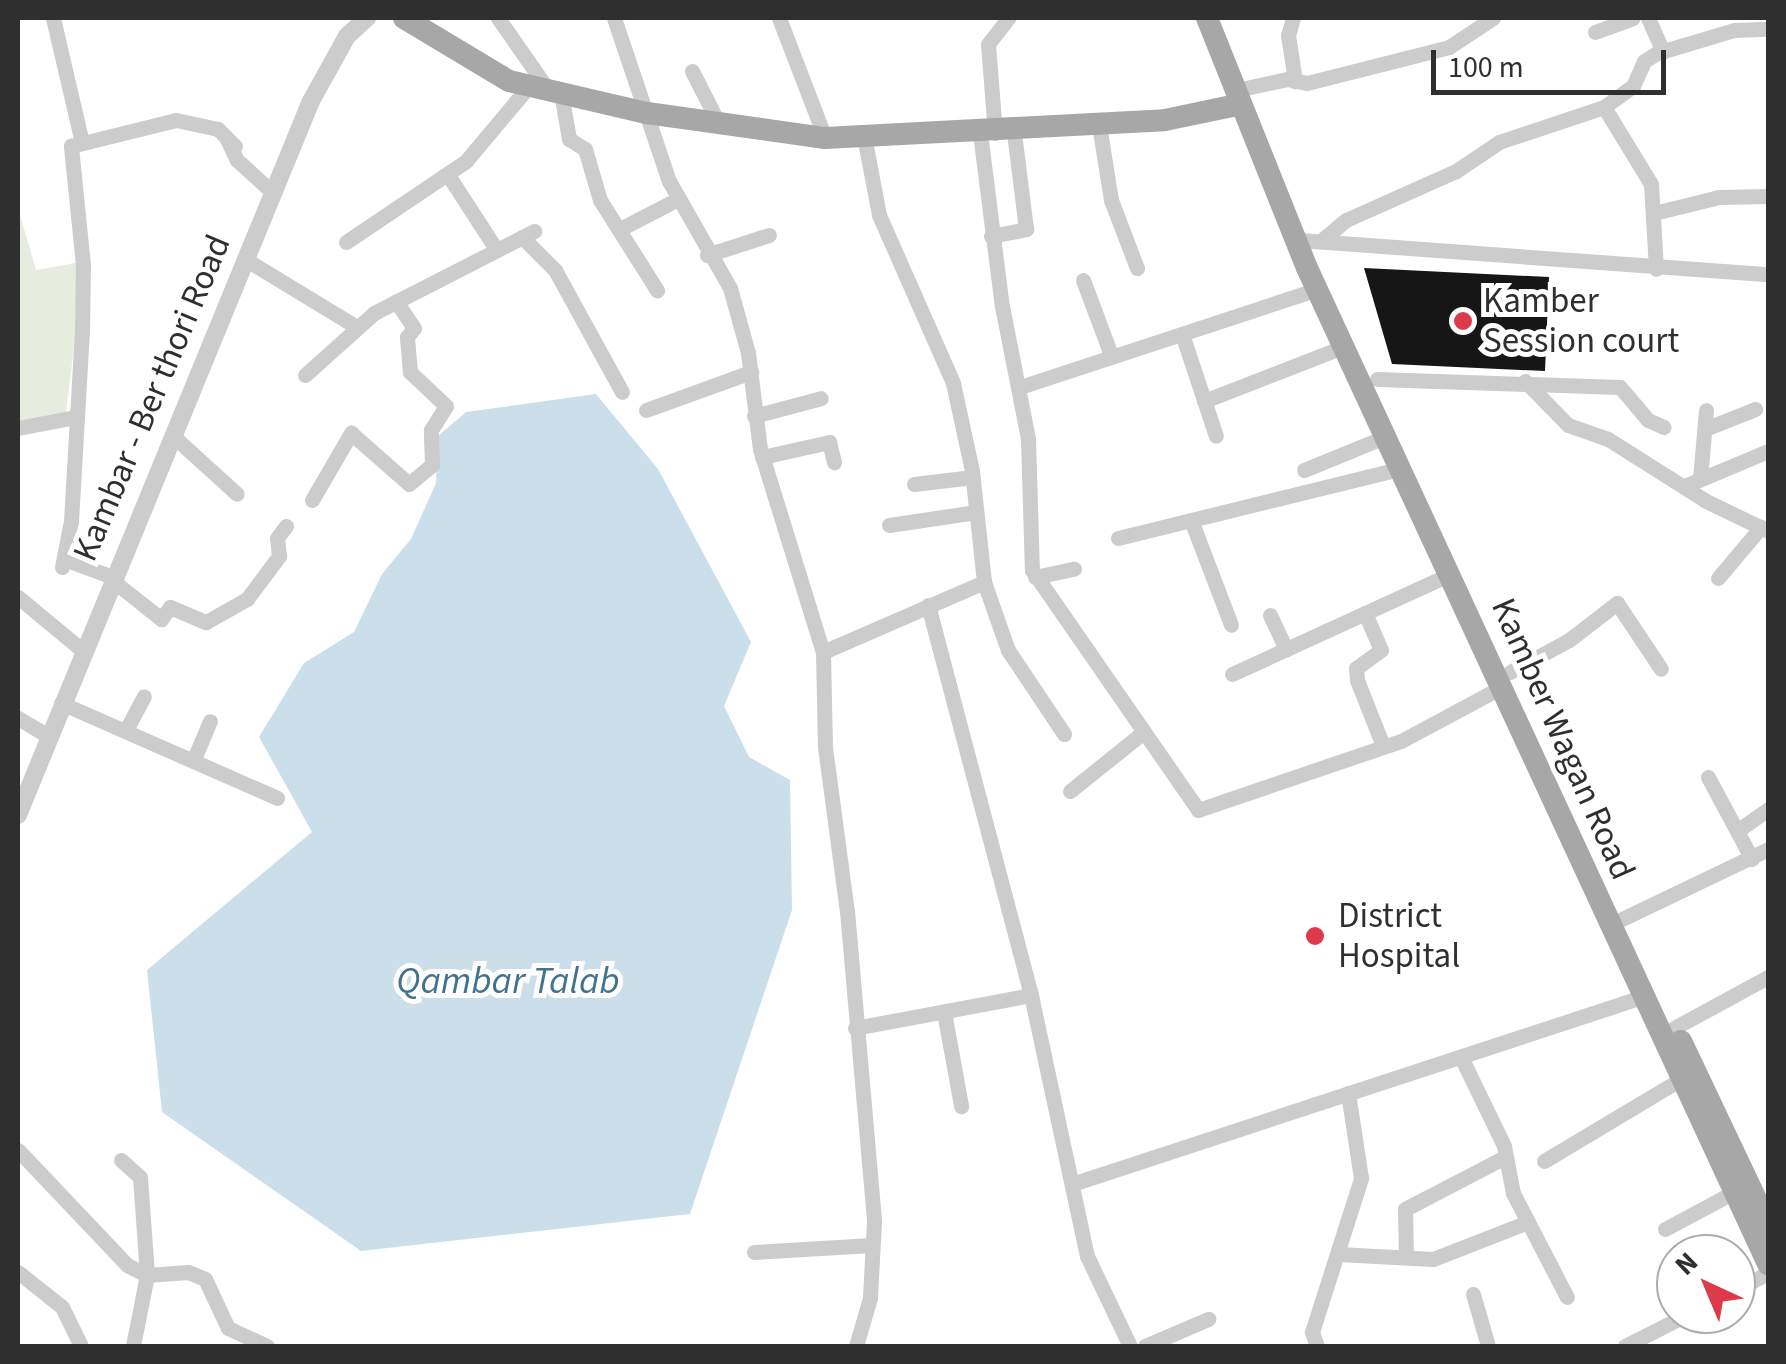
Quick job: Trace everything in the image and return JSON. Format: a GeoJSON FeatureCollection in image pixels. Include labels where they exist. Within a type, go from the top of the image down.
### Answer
{"type":"FeatureCollection","features":[{"type":"Feature","properties":{"kind":"main road"},"geometry":{"type":"LineString","coordinates":[[404,18],[440,44],[547,90],[646,113],[825,138],[996,133],[1099,125],[1235,98]]}},
{"type":"Feature","properties":{"kind":"main road","name":"Kamber Wagan Road"},"geometry":{"type":"LineString","coordinates":[[1207,18],[1235,98],[1311,240],[1378,379],[1642,997],[1768,1264]]}},
{"type":"Feature","properties":{"kind":"main road","name":"Kamber Wagan Road"},"geometry":{"type":"LineString","coordinates":[[1311,240],[1318,290],[1450,574],[1768,1224]]}},
{"type":"Feature","properties":{"kind":"street"},"geometry":{"type":"LineString","coordinates":[[53,18],[82,144]]}},
{"type":"Feature","properties":{"kind":"street","name":"Kambar - Ber thori Road"},"geometry":{"type":"LineString","coordinates":[[18,815],[82,650],[311,101],[347,36],[366,18]]}},
{"type":"Feature","properties":{"kind":"street"},"geometry":{"type":"LineString","coordinates":[[498,18],[547,90],[569,139],[585,148],[600,200],[657,290]]}},
{"type":"Feature","properties":{"kind":"street"},"geometry":{"type":"LineString","coordinates":[[614,18],[678,199],[707,255],[730,288],[752,372],[754,416],[762,456],[823,652],[825,746],[855,1028],[872,1245],[870,1298],[856,1346]]}},
{"type":"Feature","properties":{"kind":"street"},"geometry":{"type":"LineString","coordinates":[[779,18],[825,138]]}},
{"type":"Feature","properties":{"kind":"street"},"geometry":{"type":"LineString","coordinates":[[1008,18],[988,44],[996,133],[991,236],[1020,386],[1035,576],[1140,735],[1198,810],[1383,746],[1455,716],[1504,680],[1570,640],[1616,603],[1661,669]]}},
{"type":"Feature","properties":{"kind":"street"},"geometry":{"type":"LineString","coordinates":[[1293,18],[1288,35],[1294,80]]}},
{"type":"Feature","properties":{"kind":"street"},"geometry":{"type":"LineString","coordinates":[[1235,98],[1294,80],[1352,73],[1449,46],[1493,18]]}},
{"type":"Feature","properties":{"kind":"street"},"geometry":{"type":"LineString","coordinates":[[1596,32],[1633,18]]}},
{"type":"Feature","properties":{"kind":"street"},"geometry":{"type":"LineString","coordinates":[[1648,18],[1664,52]]}},
{"type":"Feature","properties":{"kind":"street"},"geometry":{"type":"LineString","coordinates":[[1707,18],[1715,36]]}},
{"type":"Feature","properties":{"kind":"street"},"geometry":{"type":"LineString","coordinates":[[1311,240],[1346,220],[1456,171],[1499,142],[1604,107],[1633,86],[1644,61],[1715,36],[1768,29]]}},
{"type":"Feature","properties":{"kind":"street"},"geometry":{"type":"LineString","coordinates":[[692,71],[718,122]]}},
{"type":"Feature","properties":{"kind":"street"},"geometry":{"type":"LineString","coordinates":[[346,242],[448,175],[547,90]]}},
{"type":"Feature","properties":{"kind":"street"},"geometry":{"type":"LineString","coordinates":[[1604,107],[1644,164],[1654,213],[1656,269]]}},
{"type":"Feature","properties":{"kind":"street"},"geometry":{"type":"LineString","coordinates":[[272,192],[237,160],[231,142],[218,129],[176,120],[71,146],[83,265],[63,563],[112,578],[161,619],[170,608],[206,622],[247,600],[279,556],[277,538],[286,526]]}},
{"type":"Feature","properties":{"kind":"street"},"geometry":{"type":"LineString","coordinates":[[1099,125],[1111,200],[1137,268]]}},
{"type":"Feature","properties":{"kind":"street"},"geometry":{"type":"LineString","coordinates":[[991,236],[1026,228],[996,133]]}},
{"type":"Feature","properties":{"kind":"street"},"geometry":{"type":"LineString","coordinates":[[864,136],[879,214],[947,364],[973,477],[984,582],[1008,650],[1064,734]]}},
{"type":"Feature","properties":{"kind":"street"},"geometry":{"type":"LineString","coordinates":[[448,175],[496,250]]}},
{"type":"Feature","properties":{"kind":"street"},"geometry":{"type":"LineString","coordinates":[[1654,213],[1719,197],[1768,196]]}},
{"type":"Feature","properties":{"kind":"street"},"geometry":{"type":"LineString","coordinates":[[620,229],[678,199]]}},
{"type":"Feature","properties":{"kind":"street"},"geometry":{"type":"LineString","coordinates":[[306,375],[357,326],[396,301],[528,234],[555,270],[622,392]]}},
{"type":"Feature","properties":{"kind":"street"},"geometry":{"type":"LineString","coordinates":[[707,255],[769,236]]}},
{"type":"Feature","properties":{"kind":"street"},"geometry":{"type":"LineString","coordinates":[[1311,240],[1656,269],[1768,274]]}},
{"type":"Feature","properties":{"kind":"street"},"geometry":{"type":"LineString","coordinates":[[245,258],[357,326]]}},
{"type":"Feature","properties":{"kind":"street"},"geometry":{"type":"LineString","coordinates":[[1083,280],[1111,355]]}},
{"type":"Feature","properties":{"kind":"street"},"geometry":{"type":"LineString","coordinates":[[1020,386],[1111,355],[1183,337],[1318,290]]}},
{"type":"Feature","properties":{"kind":"street"},"geometry":{"type":"LineString","coordinates":[[312,500],[350,433],[409,484],[432,465],[431,430],[446,406],[410,372],[407,337],[414,328],[396,301]]}},
{"type":"Feature","properties":{"kind":"street"},"geometry":{"type":"LineString","coordinates":[[1183,337],[1216,436]]}},
{"type":"Feature","properties":{"kind":"street"},"geometry":{"type":"LineString","coordinates":[[1204,401],[1345,346]]}},
{"type":"Feature","properties":{"kind":"street"},"geometry":{"type":"LineString","coordinates":[[646,410],[752,372]]}},
{"type":"Feature","properties":{"kind":"street"},"geometry":{"type":"LineString","coordinates":[[1378,379],[1620,387],[1648,420],[1664,427]]}},
{"type":"Feature","properties":{"kind":"street"},"geometry":{"type":"LineString","coordinates":[[1525,381],[1568,425],[1608,439],[1693,482],[1762,524],[1718,578]]}},
{"type":"Feature","properties":{"kind":"street"},"geometry":{"type":"LineString","coordinates":[[754,416],[821,398]]}},
{"type":"Feature","properties":{"kind":"street"},"geometry":{"type":"LineString","coordinates":[[1705,428],[1755,409]]}},
{"type":"Feature","properties":{"kind":"street"},"geometry":{"type":"LineString","coordinates":[[1693,482],[1706,410]]}},
{"type":"Feature","properties":{"kind":"street"},"geometry":{"type":"LineString","coordinates":[[18,428],[75,417]]}},
{"type":"Feature","properties":{"kind":"street"},"geometry":{"type":"LineString","coordinates":[[173,436],[238,494]]}},
{"type":"Feature","properties":{"kind":"street"},"geometry":{"type":"LineString","coordinates":[[1304,470],[1387,436]]}},
{"type":"Feature","properties":{"kind":"street"},"geometry":{"type":"LineString","coordinates":[[762,456],[829,442],[834,462]]}},
{"type":"Feature","properties":{"kind":"street"},"geometry":{"type":"LineString","coordinates":[[1693,482],[1768,451]]}},
{"type":"Feature","properties":{"kind":"street"},"geometry":{"type":"LineString","coordinates":[[1118,538],[1402,468]]}},
{"type":"Feature","properties":{"kind":"street"},"geometry":{"type":"LineString","coordinates":[[914,484],[973,477]]}},
{"type":"Feature","properties":{"kind":"street"},"geometry":{"type":"LineString","coordinates":[[888,525],[976,512]]}},
{"type":"Feature","properties":{"kind":"street"},"geometry":{"type":"LineString","coordinates":[[1192,520],[1231,625]]}},
{"type":"Feature","properties":{"kind":"street"},"geometry":{"type":"LineString","coordinates":[[1035,576],[1074,568]]}},
{"type":"Feature","properties":{"kind":"street"},"geometry":{"type":"LineString","coordinates":[[1232,674],[1450,574]]}},
{"type":"Feature","properties":{"kind":"street"},"geometry":{"type":"LineString","coordinates":[[823,652],[984,582]]}},
{"type":"Feature","properties":{"kind":"street"},"geometry":{"type":"LineString","coordinates":[[18,598],[82,650]]}},
{"type":"Feature","properties":{"kind":"street"},"geometry":{"type":"LineString","coordinates":[[928,606],[1030,995],[1092,1272],[1130,1346]]}},
{"type":"Feature","properties":{"kind":"street"},"geometry":{"type":"LineString","coordinates":[[1366,613],[1381,650],[1356,668],[1357,680],[1383,746]]}},
{"type":"Feature","properties":{"kind":"street"},"geometry":{"type":"LineString","coordinates":[[1270,614],[1286,649]]}},
{"type":"Feature","properties":{"kind":"street"},"geometry":{"type":"LineString","coordinates":[[126,730],[144,696]]}},
{"type":"Feature","properties":{"kind":"street"},"geometry":{"type":"LineString","coordinates":[[61,703],[277,798]]}},
{"type":"Feature","properties":{"kind":"street"},"geometry":{"type":"LineString","coordinates":[[18,718],[48,736]]}},
{"type":"Feature","properties":{"kind":"street"},"geometry":{"type":"LineString","coordinates":[[194,759],[210,722]]}},
{"type":"Feature","properties":{"kind":"street"},"geometry":{"type":"LineString","coordinates":[[1070,791],[1140,735]]}},
{"type":"Feature","properties":{"kind":"street"},"geometry":{"type":"LineString","coordinates":[[1708,776],[1752,858]]}},
{"type":"Feature","properties":{"kind":"street"},"geometry":{"type":"LineString","coordinates":[[1737,831],[1768,809]]}},
{"type":"Feature","properties":{"kind":"street"},"geometry":{"type":"LineString","coordinates":[[1622,919],[1768,849]]}},
{"type":"Feature","properties":{"kind":"street"},"geometry":{"type":"LineString","coordinates":[[1674,1028],[1768,977]]}},
{"type":"Feature","properties":{"kind":"street"},"geometry":{"type":"LineString","coordinates":[[855,1028],[1030,995]]}},
{"type":"Feature","properties":{"kind":"street"},"geometry":{"type":"LineString","coordinates":[[1072,1184],[1642,997]]}},
{"type":"Feature","properties":{"kind":"street"},"geometry":{"type":"LineString","coordinates":[[944,1012],[961,1106]]}},
{"type":"Feature","properties":{"kind":"street"},"geometry":{"type":"LineString","coordinates":[[1462,1059],[1505,1157],[1528,1222],[1567,1296]]}},
{"type":"Feature","properties":{"kind":"street"},"geometry":{"type":"LineString","coordinates":[[1544,1161],[1682,1079]]}},
{"type":"Feature","properties":{"kind":"street"},"geometry":{"type":"LineString","coordinates":[[1317,1346],[1312,1332],[1362,1164],[1348,1093]]}},
{"type":"Feature","properties":{"kind":"street"},"geometry":{"type":"LineString","coordinates":[[18,1150],[99,1240],[147,1275],[188,1272],[205,1279],[228,1328],[228,1346]]}},
{"type":"Feature","properties":{"kind":"street"},"geometry":{"type":"LineString","coordinates":[[1406,1257],[1405,1209],[1505,1157]]}},
{"type":"Feature","properties":{"kind":"street"},"geometry":{"type":"LineString","coordinates":[[121,1160],[140,1177],[147,1275],[133,1346]]}},
{"type":"Feature","properties":{"kind":"street"},"geometry":{"type":"LineString","coordinates":[[1665,1229],[1734,1192]]}},
{"type":"Feature","properties":{"kind":"street"},"geometry":{"type":"LineString","coordinates":[[1338,1254],[1406,1257],[1459,1252],[1528,1222]]}},
{"type":"Feature","properties":{"kind":"street"},"geometry":{"type":"LineString","coordinates":[[754,1252],[872,1245]]}},
{"type":"Feature","properties":{"kind":"street"},"geometry":{"type":"LineString","coordinates":[[18,1272],[62,1307],[82,1346]]}},
{"type":"Feature","properties":{"kind":"street"},"geometry":{"type":"LineString","coordinates":[[1473,1294],[1488,1346]]}},
{"type":"Feature","properties":{"kind":"street"},"geometry":{"type":"LineString","coordinates":[[1145,1346],[1208,1320]]}},
{"type":"Feature","properties":{"kind":"street"},"geometry":{"type":"LineString","coordinates":[[228,1328],[267,1346]]}},
{"type":"Feature","properties":{"kind":"street"},"geometry":{"type":"LineString","coordinates":[[1625,1346],[1656,1330]]}},
{"type":"Feature","properties":{"kind":"shaded area"},"geometry":{"type":"Polygon","coordinates":[[[18,208],[36,270],[76,263],[78,315],[66,412],[18,423],[18,208]]]}},
{"type":"Feature","properties":{"kind":"water","name":"Qambar Talab"},"geometry":{"type":"Polygon","coordinates":[[[596,394],[658,469],[751,642],[724,706],[749,757],[790,780],[792,910],[690,1214],[361,1251],[162,1112],[147,970],[312,832],[259,737],[304,663],[354,632],[382,574],[411,539],[436,483],[438,436],[466,412],[596,394]]]}},
{"type":"Feature","properties":{"kind":"building","name":"Kamber Session court"},"geometry":{"type":"Polygon","coordinates":[[[1364,268],[1549,277],[1545,371],[1392,364],[1364,268]]]}},
{"type":"Feature","properties":{"kind":"place","name":"Kamber Session court"},"geometry":{"type":"Point","coordinates":[1463,321]}},
{"type":"Feature","properties":{"kind":"place","name":"District Hospital"},"geometry":{"type":"Point","coordinates":[1315,936]}}]}
